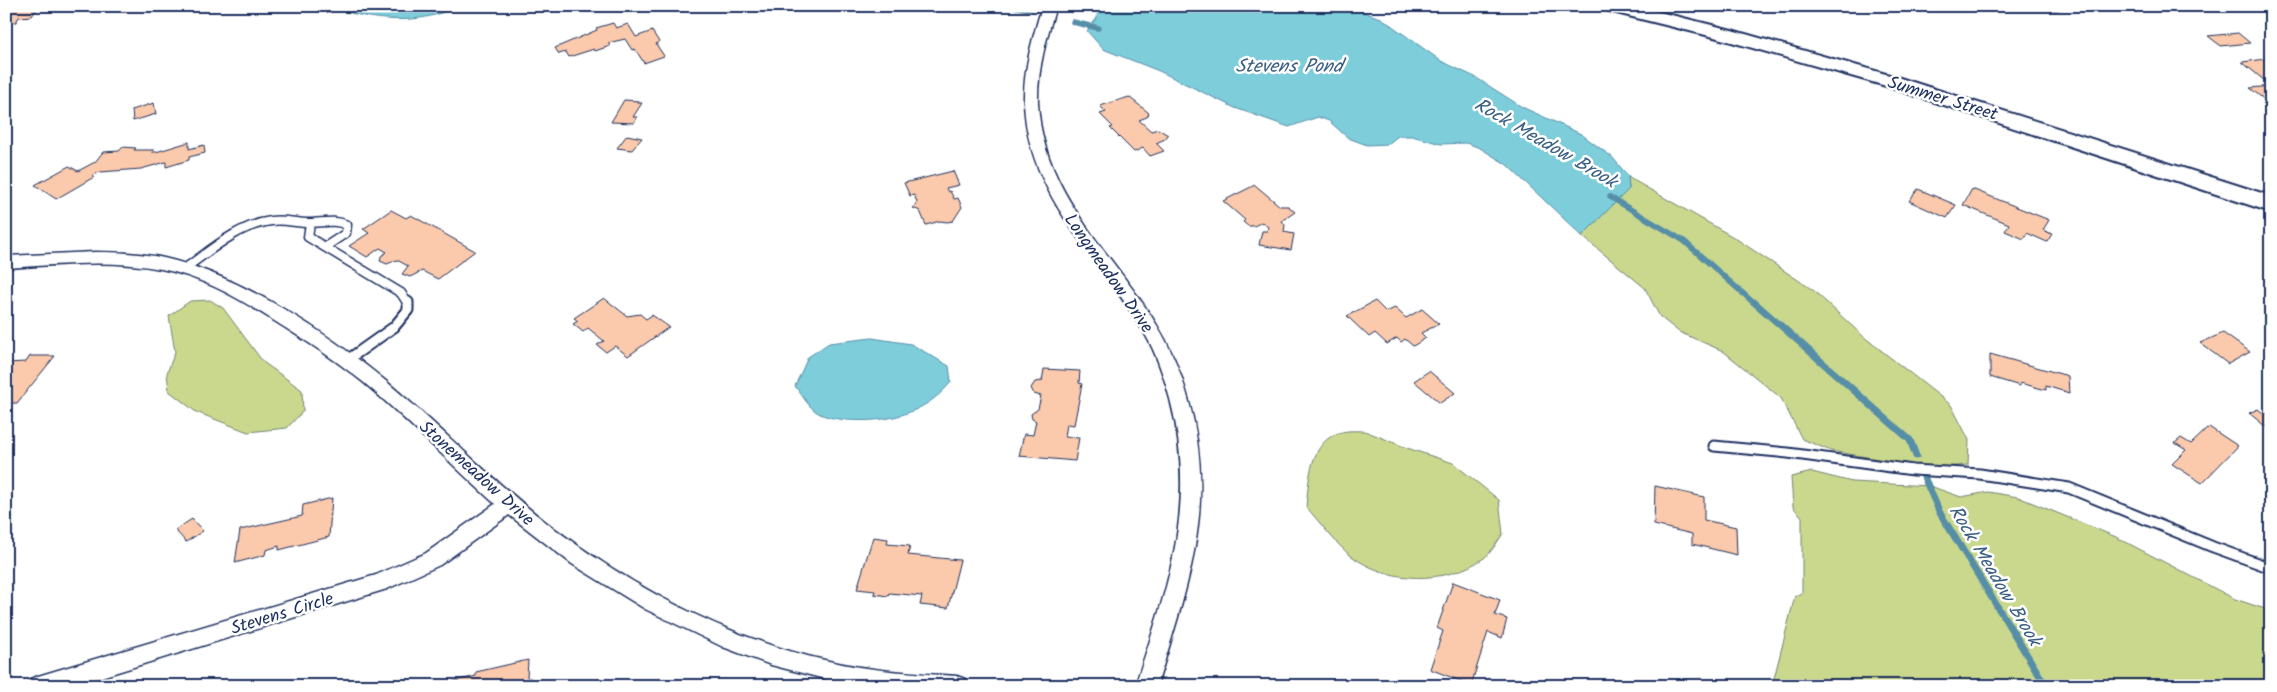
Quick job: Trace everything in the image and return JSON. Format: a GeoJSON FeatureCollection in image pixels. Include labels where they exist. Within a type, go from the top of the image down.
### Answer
{"type":"FeatureCollection","features":[{"type":"Feature","properties":{"kind":"main road","name":"Summer Street"},"geometry":{"type":"LineString","coordinates":[[1610,6],[1721,33],[1894,82],[2271,204]]}},
{"type":"Feature","properties":{"kind":"street","name":"Longmeadow Drive"},"geometry":{"type":"LineString","coordinates":[[1050,6],[1039,43],[1032,85],[1032,115],[1039,154],[1054,190],[1066,212],[1149,327],[1166,361],[1179,398],[1187,438],[1192,483],[1188,532],[1178,586],[1146,686]]}},
{"type":"Feature","properties":{"kind":"street","name":"Stonemeadow Drive"},"geometry":{"type":"LineString","coordinates":[[6,262],[106,258],[147,262],[184,269],[262,304],[346,361],[380,387],[510,504],[553,539],[600,572],[638,595],[750,648],[814,668],[875,679],[957,686]]}},
{"type":"Feature","properties":{"kind":"street","name":"Stevens Circle"},"geometry":{"type":"LineString","coordinates":[[38,686],[380,583],[433,559],[510,504]]}},
{"type":"Feature","properties":{"kind":"lane"},"geometry":{"type":"LineString","coordinates":[[184,269],[216,246],[248,228],[265,222],[289,220],[310,223],[338,219],[347,225],[346,233],[325,247]]}},
{"type":"Feature","properties":{"kind":"lane"},"geometry":{"type":"LineString","coordinates":[[310,223],[308,237],[401,293],[408,302],[408,310],[394,327],[346,361]]}},
{"type":"Feature","properties":{"kind":"lane"},"geometry":{"type":"LineString","coordinates":[[1714,446],[1788,452],[1913,470],[1980,474],[2069,488],[2213,547],[2271,568]]}},
{"type":"Feature","properties":{"kind":"green space"},"geometry":{"type":"Polygon","coordinates":[[[1628,177],[1735,238],[1813,290],[1864,337],[1951,405],[1969,440],[1968,465],[1931,468],[1831,451],[1802,439],[1781,398],[1723,351],[1679,332],[1660,317],[1645,288],[1582,236],[1629,189],[1628,177]]]}},
{"type":"Feature","properties":{"kind":"green space"},"geometry":{"type":"Polygon","coordinates":[[[210,300],[223,308],[263,362],[302,390],[303,411],[287,428],[248,432],[196,412],[169,391],[167,373],[175,352],[169,316],[190,301],[210,300]]]}},
{"type":"Feature","properties":{"kind":"green space"},"geometry":{"type":"Polygon","coordinates":[[[1345,431],[1365,431],[1407,448],[1453,463],[1499,500],[1503,534],[1487,556],[1469,567],[1452,573],[1417,578],[1381,572],[1365,565],[1338,544],[1306,507],[1310,474],[1317,452],[1331,436],[1345,431]]]}},
{"type":"Feature","properties":{"kind":"green space"},"geometry":{"type":"Polygon","coordinates":[[[1812,472],[1852,482],[1930,486],[1961,497],[1988,492],[2018,497],[2116,537],[2235,599],[2271,611],[2271,686],[1772,686],[1795,596],[1802,593],[1802,517],[1793,507],[1791,477],[1812,472]]]}},
{"type":"Feature","properties":{"kind":"water"},"geometry":{"type":"Polygon","coordinates":[[[348,6],[457,6],[431,16],[389,19],[347,12],[348,6]]]}},
{"type":"Feature","properties":{"kind":"water","name":"Stevens Pond"},"geometry":{"type":"Polygon","coordinates":[[[1098,6],[1345,6],[1381,18],[1441,61],[1475,77],[1522,107],[1581,134],[1612,157],[1628,176],[1629,189],[1582,236],[1506,164],[1480,148],[1466,143],[1441,144],[1412,136],[1398,136],[1388,144],[1367,145],[1348,138],[1329,121],[1318,117],[1289,127],[1235,108],[1159,71],[1103,49],[1087,31],[1097,18],[1098,6]]]}},
{"type":"Feature","properties":{"kind":"water"},"geometry":{"type":"Polygon","coordinates":[[[872,338],[911,344],[949,366],[951,382],[929,402],[917,409],[891,418],[862,421],[847,420],[825,416],[814,410],[795,386],[808,357],[829,343],[872,338]]]}},
{"type":"Feature","properties":{"kind":"building"},"geometry":{"type":"Polygon","coordinates":[[[6,6],[38,7],[32,16],[19,17],[16,22],[6,23],[6,6]]]}},
{"type":"Feature","properties":{"kind":"building"},"geometry":{"type":"Polygon","coordinates":[[[2046,6],[2068,6],[2055,11],[2046,6]]]}},
{"type":"Feature","properties":{"kind":"building"},"geometry":{"type":"Polygon","coordinates":[[[613,23],[616,28],[628,24],[636,37],[652,31],[659,42],[656,44],[664,56],[644,63],[635,49],[632,50],[625,39],[608,43],[610,46],[595,51],[594,49],[569,57],[566,52],[559,54],[555,48],[597,30],[596,28],[613,23]]]}},
{"type":"Feature","properties":{"kind":"building"},"geometry":{"type":"Polygon","coordinates":[[[2238,33],[2250,43],[2221,46],[2208,36],[2238,33]]]}},
{"type":"Feature","properties":{"kind":"building"},"geometry":{"type":"Polygon","coordinates":[[[2266,59],[2271,63],[2271,86],[2242,62],[2266,59]]]}},
{"type":"Feature","properties":{"kind":"building"},"geometry":{"type":"Polygon","coordinates":[[[2271,86],[2271,105],[2250,88],[2271,86]]]}},
{"type":"Feature","properties":{"kind":"building"},"geometry":{"type":"Polygon","coordinates":[[[1129,97],[1149,113],[1147,117],[1139,120],[1151,131],[1158,129],[1168,135],[1165,139],[1156,143],[1164,151],[1150,156],[1143,148],[1134,152],[1110,128],[1113,127],[1100,114],[1106,112],[1100,106],[1129,97]]]}},
{"type":"Feature","properties":{"kind":"building"},"geometry":{"type":"Polygon","coordinates":[[[624,100],[642,103],[633,117],[637,117],[634,123],[611,122],[624,100]]]}},
{"type":"Feature","properties":{"kind":"building"},"geometry":{"type":"Polygon","coordinates":[[[154,103],[156,114],[133,121],[132,110],[154,103]]]}},
{"type":"Feature","properties":{"kind":"building"},"geometry":{"type":"Polygon","coordinates":[[[627,135],[642,138],[632,150],[617,148],[627,135]]]}},
{"type":"Feature","properties":{"kind":"building"},"geometry":{"type":"Polygon","coordinates":[[[189,142],[189,149],[204,145],[205,153],[189,157],[189,160],[166,167],[166,162],[141,169],[100,172],[56,199],[35,185],[69,166],[78,171],[95,162],[103,152],[119,151],[123,147],[136,148],[134,150],[154,150],[152,152],[156,152],[189,142]]]}},
{"type":"Feature","properties":{"kind":"building"},"geometry":{"type":"Polygon","coordinates":[[[953,171],[959,185],[946,188],[954,199],[958,198],[962,207],[953,221],[940,221],[926,225],[920,211],[913,208],[917,202],[914,195],[910,196],[904,183],[953,171]]]}},
{"type":"Feature","properties":{"kind":"building"},"geometry":{"type":"Polygon","coordinates":[[[1255,185],[1280,206],[1288,206],[1295,212],[1282,221],[1285,225],[1284,232],[1294,234],[1291,250],[1259,245],[1262,231],[1267,231],[1268,227],[1262,222],[1254,226],[1248,226],[1243,222],[1245,220],[1223,201],[1255,185]]]}},
{"type":"Feature","properties":{"kind":"building"},"geometry":{"type":"Polygon","coordinates":[[[1918,189],[1956,205],[1947,218],[1909,201],[1918,189]]]}},
{"type":"Feature","properties":{"kind":"building"},"geometry":{"type":"Polygon","coordinates":[[[1972,189],[2049,220],[2043,230],[2052,234],[2047,242],[2027,233],[2024,239],[2005,231],[2009,224],[1963,205],[1972,189]]]}},
{"type":"Feature","properties":{"kind":"building"},"geometry":{"type":"Polygon","coordinates":[[[391,210],[406,218],[411,215],[475,251],[438,279],[422,271],[410,277],[402,274],[408,266],[397,260],[387,264],[380,261],[381,256],[387,252],[380,248],[367,257],[349,246],[369,233],[363,229],[391,210]]]}},
{"type":"Feature","properties":{"kind":"building"},"geometry":{"type":"Polygon","coordinates":[[[604,298],[627,316],[640,314],[646,319],[652,315],[669,327],[628,356],[615,346],[606,352],[597,345],[604,341],[588,328],[583,332],[573,324],[578,321],[574,318],[604,298]]]}},
{"type":"Feature","properties":{"kind":"building"},"geometry":{"type":"Polygon","coordinates":[[[1375,301],[1386,312],[1395,308],[1406,318],[1422,309],[1439,324],[1421,333],[1426,338],[1413,346],[1405,339],[1401,342],[1397,338],[1387,344],[1375,333],[1369,337],[1347,316],[1375,301]]]}},
{"type":"Feature","properties":{"kind":"building"},"geometry":{"type":"Polygon","coordinates":[[[2223,333],[2250,352],[2228,364],[2200,343],[2223,333]]]}},
{"type":"Feature","properties":{"kind":"building"},"geometry":{"type":"Polygon","coordinates":[[[1990,354],[2068,376],[2069,393],[2046,386],[2046,390],[2020,383],[2020,386],[1990,377],[1990,354]]]}},
{"type":"Feature","properties":{"kind":"building"},"geometry":{"type":"Polygon","coordinates":[[[30,356],[55,356],[17,403],[6,403],[6,363],[26,362],[30,356]]]}},
{"type":"Feature","properties":{"kind":"building"},"geometry":{"type":"Polygon","coordinates":[[[1044,369],[1080,371],[1079,383],[1082,384],[1074,425],[1067,424],[1065,437],[1079,438],[1075,461],[1019,456],[1024,434],[1033,435],[1036,421],[1032,419],[1031,414],[1038,409],[1041,396],[1034,394],[1031,388],[1035,382],[1042,381],[1044,369]]]}},
{"type":"Feature","properties":{"kind":"building"},"geometry":{"type":"Polygon","coordinates":[[[1429,371],[1455,393],[1440,403],[1414,381],[1429,371]]]}},
{"type":"Feature","properties":{"kind":"building"},"geometry":{"type":"Polygon","coordinates":[[[2258,409],[2264,414],[2271,412],[2271,431],[2249,413],[2258,409]]]}},
{"type":"Feature","properties":{"kind":"building"},"geometry":{"type":"Polygon","coordinates":[[[2209,427],[2238,446],[2202,483],[2172,464],[2186,450],[2175,443],[2181,438],[2191,444],[2209,427]]]}},
{"type":"Feature","properties":{"kind":"building"},"geometry":{"type":"Polygon","coordinates":[[[1655,486],[1704,497],[1704,520],[1736,527],[1737,555],[1692,544],[1692,534],[1654,525],[1655,486]]]}},
{"type":"Feature","properties":{"kind":"building"},"geometry":{"type":"Polygon","coordinates":[[[332,498],[329,537],[279,550],[279,546],[266,550],[265,555],[235,563],[240,530],[302,516],[303,505],[332,498]]]}},
{"type":"Feature","properties":{"kind":"building"},"geometry":{"type":"Polygon","coordinates":[[[192,519],[203,531],[186,542],[175,530],[192,519]]]}},
{"type":"Feature","properties":{"kind":"building"},"geometry":{"type":"Polygon","coordinates":[[[873,537],[888,539],[887,544],[910,546],[908,555],[960,560],[948,608],[920,605],[922,596],[889,593],[888,596],[874,594],[875,591],[857,589],[873,537]]]}},
{"type":"Feature","properties":{"kind":"building"},"geometry":{"type":"Polygon","coordinates":[[[1453,582],[1500,600],[1495,615],[1507,619],[1502,638],[1488,632],[1471,685],[1430,669],[1443,631],[1437,628],[1453,582]]]}},
{"type":"Feature","properties":{"kind":"building"},"geometry":{"type":"Polygon","coordinates":[[[528,660],[527,678],[531,678],[531,686],[434,686],[476,676],[476,672],[528,660]]]}},
{"type":"Feature","properties":{"kind":"waterway","name":"Rock Meadow Brook"},"geometry":{"type":"LineString","coordinates":[[1013,6],[1028,9]]}},
{"type":"Feature","properties":{"kind":"waterway","name":"Rock Meadow Brook"},"geometry":{"type":"LineString","coordinates":[[1073,22],[1098,28]]}},
{"type":"Feature","properties":{"kind":"waterway","name":"Rock Meadow Brook"},"geometry":{"type":"LineString","coordinates":[[1610,197],[1684,241],[1755,304]]}},
{"type":"Feature","properties":{"kind":"waterway","name":"Rock Meadow Brook"},"geometry":{"type":"LineString","coordinates":[[1754,302],[1910,440],[1916,456]]}},
{"type":"Feature","properties":{"kind":"waterway","name":"Rock Meadow Brook"},"geometry":{"type":"LineString","coordinates":[[1924,477],[1940,513],[2046,686]]}}]}
